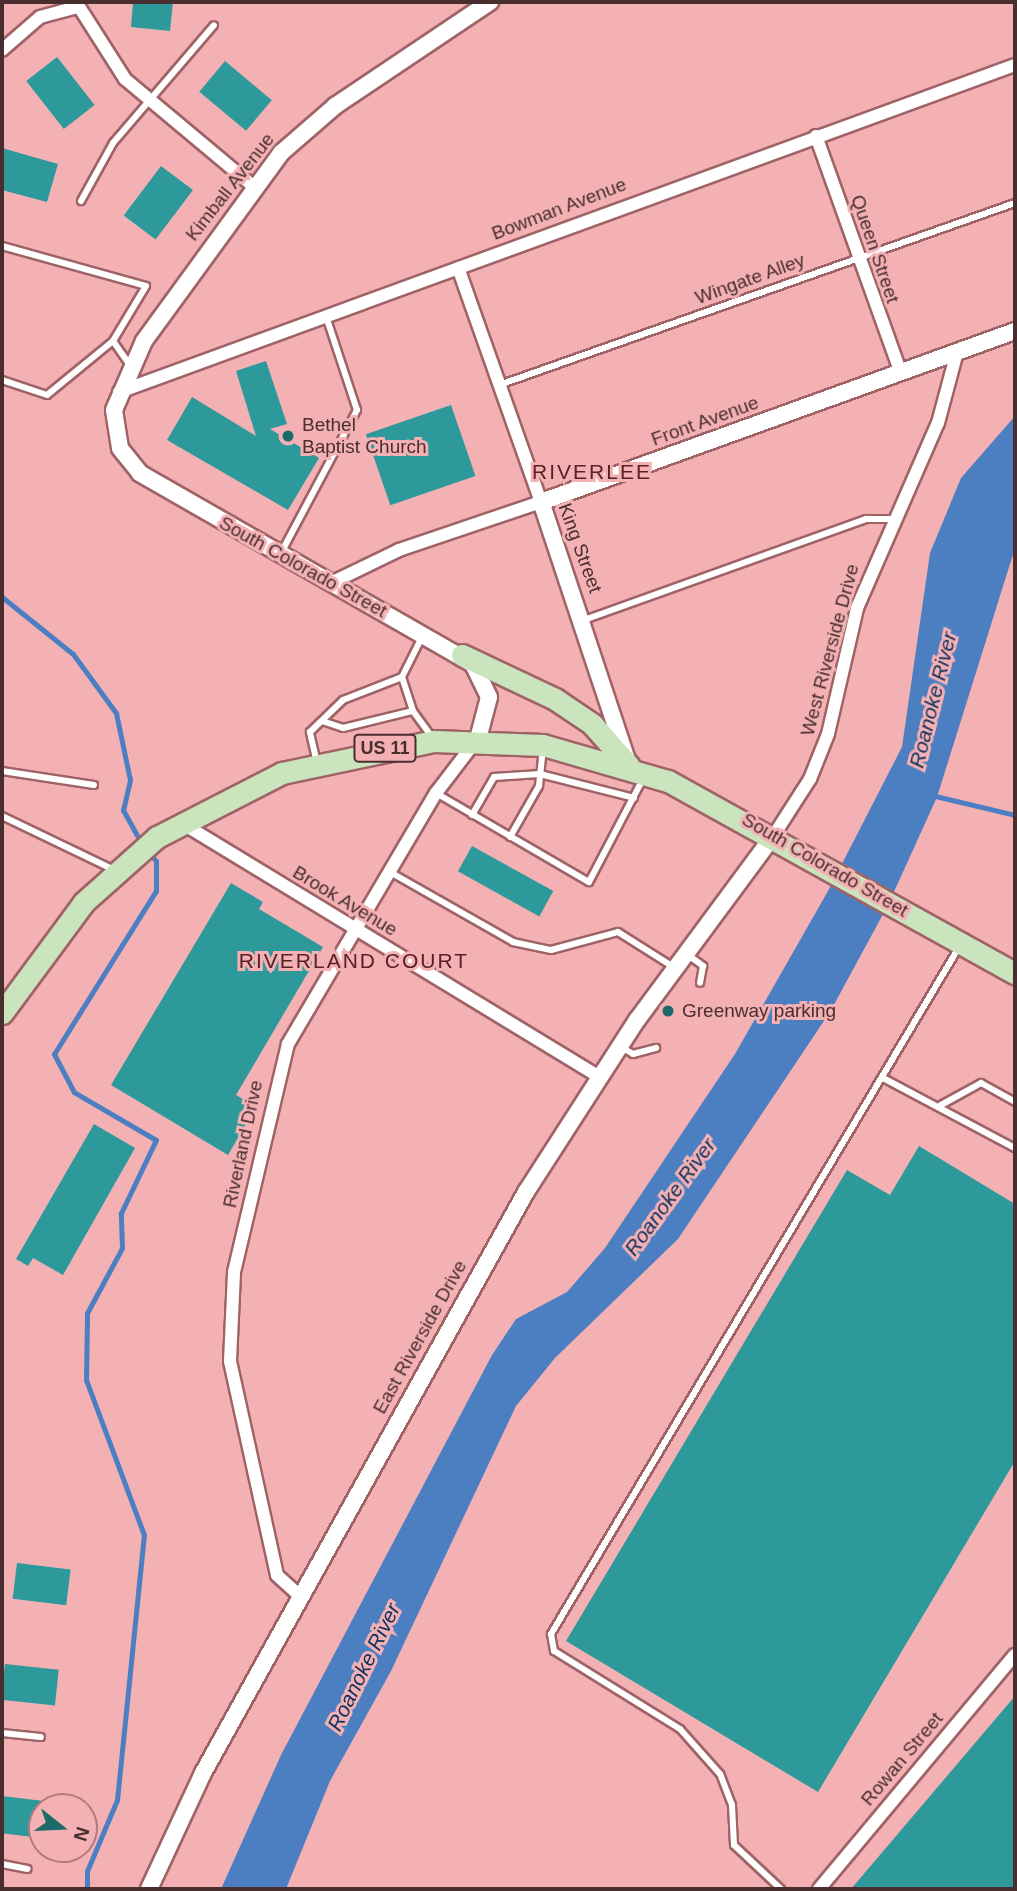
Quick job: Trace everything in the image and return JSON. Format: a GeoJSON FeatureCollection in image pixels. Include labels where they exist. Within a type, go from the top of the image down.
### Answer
{"type":"FeatureCollection","features":[{"type":"Feature","properties":{"kind":"main road"},"geometry":{"type":"LineString","coordinates":[[462,655],[555,699],[592,724],[638,769]]}},
{"type":"Feature","properties":{"kind":"main road","name":"US 11"},"geometry":{"type":"LineString","coordinates":[[2,1013],[48,943],[116,871],[156,837],[239,791],[317,763],[434,741],[478,739],[543,745],[638,769]]}},
{"type":"Feature","properties":{"kind":"main road","name":"South Colorado Street"},"geometry":{"type":"LineString","coordinates":[[638,769],[803,850],[1015,973]]}},
{"type":"Feature","properties":{"kind":"street","name":"Kimball Avenue"},"geometry":{"type":"LineString","coordinates":[[118,392],[130,365],[254,187],[303,131],[490,2]]}},
{"type":"Feature","properties":{"kind":"street"},"geometry":{"type":"LineString","coordinates":[[2,50],[40,17],[77,4],[104,52],[148,103],[254,187]]}},
{"type":"Feature","properties":{"kind":"street","name":"Bowman Avenue"},"geometry":{"type":"LineString","coordinates":[[118,392],[1015,65]]}},
{"type":"Feature","properties":{"kind":"street","name":"Queen Street"},"geometry":{"type":"LineString","coordinates":[[816,136],[901,373]]}},
{"type":"Feature","properties":{"kind":"street","name":"King Street"},"geometry":{"type":"LineString","coordinates":[[458,268],[497,386],[638,769]]}},
{"type":"Feature","properties":{"kind":"street","name":"Front Avenue"},"geometry":{"type":"LineString","coordinates":[[331,583],[399,550],[541,502],[1015,331]]}},
{"type":"Feature","properties":{"kind":"street","name":"West Riverside Drive"},"geometry":{"type":"LineString","coordinates":[[774,835],[810,779],[828,734],[857,608],[893,519],[937,424],[957,352]]}},
{"type":"Feature","properties":{"kind":"street","name":"South Colorado Street"},"geometry":{"type":"LineString","coordinates":[[118,392],[114,426],[128,462],[279,554],[462,655],[480,673],[489,697],[478,739]]}},
{"type":"Feature","properties":{"kind":"street","name":"Riverland Drive"},"geometry":{"type":"LineString","coordinates":[[300,1596],[276,1575],[230,1361],[228,1309],[279,1069],[302,1014],[436,793],[478,739]]}},
{"type":"Feature","properties":{"kind":"street","name":"Brook Avenue"},"geometry":{"type":"LineString","coordinates":[[180,822],[352,930],[599,1077]]}},
{"type":"Feature","properties":{"kind":"street","name":"East Riverside Drive"},"geometry":{"type":"LineString","coordinates":[[149,1889],[203,1773],[513,1215],[619,1046],[774,835]]}},
{"type":"Feature","properties":{"kind":"street","name":"Rowan Street"},"geometry":{"type":"LineString","coordinates":[[818,1889],[1015,1655]]}},
{"type":"Feature","properties":{"kind":"lane"},"geometry":{"type":"LineString","coordinates":[[81,201],[113,143],[214,25]]}},
{"type":"Feature","properties":{"kind":"lane","name":"Wingate Alley"},"geometry":{"type":"LineString","coordinates":[[497,386],[1015,203]]}},
{"type":"Feature","properties":{"kind":"lane"},"geometry":{"type":"LineString","coordinates":[[2,246],[146,286],[113,341],[47,395],[2,380]]}},
{"type":"Feature","properties":{"kind":"lane"},"geometry":{"type":"LineString","coordinates":[[279,554],[357,410],[326,316]]}},
{"type":"Feature","properties":{"kind":"lane"},"geometry":{"type":"LineString","coordinates":[[113,341],[130,365]]}},
{"type":"Feature","properties":{"kind":"lane"},"geometry":{"type":"LineString","coordinates":[[584,620],[866,519],[893,519]]}},
{"type":"Feature","properties":{"kind":"lane"},"geometry":{"type":"LineString","coordinates":[[317,763],[310,732],[343,701],[402,677],[423,634]]}},
{"type":"Feature","properties":{"kind":"lane"},"geometry":{"type":"LineString","coordinates":[[402,677],[413,711],[434,741]]}},
{"type":"Feature","properties":{"kind":"lane"},"geometry":{"type":"LineString","coordinates":[[322,721],[343,728],[413,711]]}},
{"type":"Feature","properties":{"kind":"lane"},"geometry":{"type":"LineString","coordinates":[[510,837],[540,774],[543,745]]}},
{"type":"Feature","properties":{"kind":"lane"},"geometry":{"type":"LineString","coordinates":[[436,793],[589,882],[634,798],[638,769]]}},
{"type":"Feature","properties":{"kind":"lane"},"geometry":{"type":"LineString","coordinates":[[2,771],[94,785]]}},
{"type":"Feature","properties":{"kind":"lane"},"geometry":{"type":"LineString","coordinates":[[472,815],[494,777],[540,774],[634,798]]}},
{"type":"Feature","properties":{"kind":"lane"},"geometry":{"type":"LineString","coordinates":[[2,816],[116,871]]}},
{"type":"Feature","properties":{"kind":"lane"},"geometry":{"type":"LineString","coordinates":[[389,871],[513,942],[551,950],[618,932],[675,968]]}},
{"type":"Feature","properties":{"kind":"lane"},"geometry":{"type":"LineString","coordinates":[[781,1889],[734,1845],[732,1805],[720,1774],[680,1729],[554,1651],[551,1634],[885,1079],[962,943]]}},
{"type":"Feature","properties":{"kind":"lane"},"geometry":{"type":"LineString","coordinates":[[685,953],[704,967],[700,983]]}},
{"type":"Feature","properties":{"kind":"lane"},"geometry":{"type":"LineString","coordinates":[[619,1046],[633,1054],[656,1048]]}},
{"type":"Feature","properties":{"kind":"lane"},"geometry":{"type":"LineString","coordinates":[[885,1079],[941,1105],[1015,1148]]}},
{"type":"Feature","properties":{"kind":"lane"},"geometry":{"type":"LineString","coordinates":[[941,1105],[981,1083],[1015,1102]]}},
{"type":"Feature","properties":{"kind":"lane"},"geometry":{"type":"LineString","coordinates":[[2,1733],[41,1737]]}},
{"type":"Feature","properties":{"kind":"lane"},"geometry":{"type":"LineString","coordinates":[[2,1864],[28,1869]]}},
{"type":"Feature","properties":{"kind":"water","name":"Roanoke River"},"geometry":{"type":"Polygon","coordinates":[[[1015,416],[1015,548],[937,797],[888,905],[830,1012],[678,1239],[555,1358],[516,1406],[391,1671],[330,1781],[286,1889],[221,1889],[281,1755],[492,1355],[516,1319],[567,1292],[605,1248],[735,1054],[828,891],[902,747],[930,553],[961,478],[1015,416]]]}},
{"type":"Feature","properties":{"kind":"building"},"geometry":{"type":"Polygon","coordinates":[[[133,2],[173,2],[170,31],[131,27],[133,2]]]}},
{"type":"Feature","properties":{"kind":"building"},"geometry":{"type":"Polygon","coordinates":[[[57,57],[95,105],[64,129],[26,81],[57,57]]]}},
{"type":"Feature","properties":{"kind":"building"},"geometry":{"type":"Polygon","coordinates":[[[225,61],[272,100],[246,131],[199,92],[225,61]]]}},
{"type":"Feature","properties":{"kind":"building"},"geometry":{"type":"Polygon","coordinates":[[[2,148],[58,164],[47,202],[2,190],[2,148]]]}},
{"type":"Feature","properties":{"kind":"building"},"geometry":{"type":"Polygon","coordinates":[[[161,166],[193,190],[156,240],[124,216],[161,166]]]}},
{"type":"Feature","properties":{"kind":"building"},"geometry":{"type":"Polygon","coordinates":[[[266,361],[287,424],[270,429],[319,458],[288,510],[167,440],[192,397],[256,436],[236,371],[266,361]]]}},
{"type":"Feature","properties":{"kind":"building"},"geometry":{"type":"Polygon","coordinates":[[[451,405],[475,476],[390,505],[366,434],[451,405]]]}},
{"type":"Feature","properties":{"kind":"building"},"geometry":{"type":"Polygon","coordinates":[[[472,846],[553,891],[539,916],[458,871],[472,846]]]}},
{"type":"Feature","properties":{"kind":"building"},"geometry":{"type":"Polygon","coordinates":[[[231,883],[263,902],[259,909],[323,947],[236,1095],[248,1102],[239,1119],[246,1124],[228,1155],[111,1085],[231,883]]]}},
{"type":"Feature","properties":{"kind":"building"},"geometry":{"type":"Polygon","coordinates":[[[94,1124],[135,1148],[63,1275],[33,1258],[28,1266],[16,1259],[94,1124]]]}},
{"type":"Feature","properties":{"kind":"building"},"geometry":{"type":"Polygon","coordinates":[[[919,1146],[1015,1204],[1015,1461],[818,1792],[566,1641],[847,1170],[890,1195],[919,1146]]]}},
{"type":"Feature","properties":{"kind":"building"},"geometry":{"type":"Polygon","coordinates":[[[17,1563],[71,1570],[66,1605],[13,1599],[17,1563]]]}},
{"type":"Feature","properties":{"kind":"building"},"geometry":{"type":"Polygon","coordinates":[[[5,1664],[59,1670],[55,1705],[2,1700],[5,1664]]]}},
{"type":"Feature","properties":{"kind":"building"},"geometry":{"type":"Polygon","coordinates":[[[1015,1696],[1015,1889],[851,1889],[1015,1696]]]}},
{"type":"Feature","properties":{"kind":"building"},"geometry":{"type":"Polygon","coordinates":[[[2,1796],[28,1799],[28,1836],[2,1833],[2,1796]]]}},
{"type":"Feature","properties":{"kind":"waterway"},"geometry":{"type":"LineString","coordinates":[[2,597],[73,654],[116,713],[130,780],[123,810],[141,843]]}},
{"type":"Feature","properties":{"kind":"waterway"},"geometry":{"type":"LineString","coordinates":[[931,795],[1015,815]]}},
{"type":"Feature","properties":{"kind":"waterway"},"geometry":{"type":"LineString","coordinates":[[87,1889],[87,1871],[117,1800],[144,1535],[86,1380],[87,1313],[122,1248],[121,1213],[156,1140],[74,1092],[54,1054],[156,891],[156,861],[147,850]]}},
{"type":"Feature","properties":{"kind":"place","name":"Bethel Baptist Church"},"geometry":{"type":"Point","coordinates":[288,436]}},
{"type":"Feature","properties":{"kind":"place","name":"Greenway parking"},"geometry":{"type":"Point","coordinates":[668,1011]}},
{"type":"Feature","properties":{"kind":"district","name":"RIVERLEE"},"geometry":{"type":"Point","coordinates":[592,472]}},
{"type":"Feature","properties":{"kind":"district","name":"RIVERLAND COURT"},"geometry":{"type":"Point","coordinates":[354,961]}}]}
